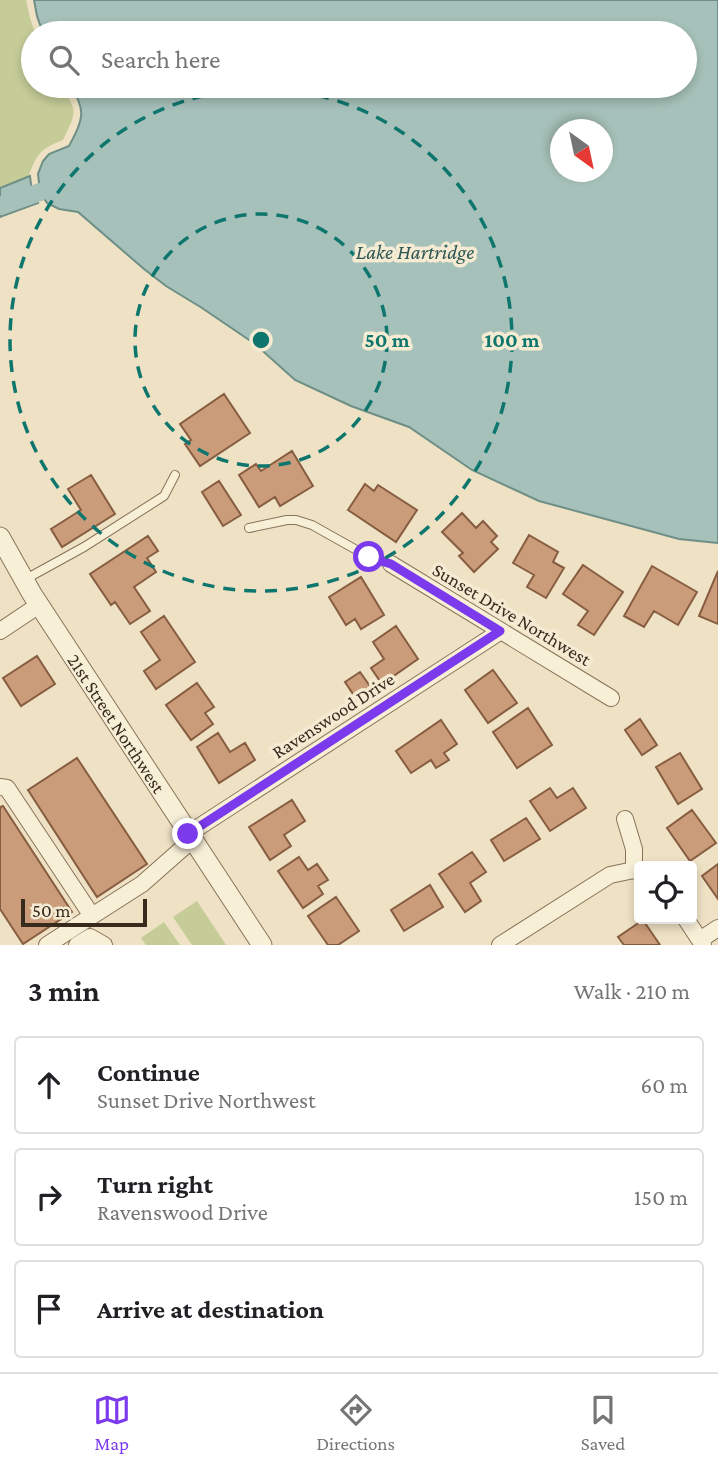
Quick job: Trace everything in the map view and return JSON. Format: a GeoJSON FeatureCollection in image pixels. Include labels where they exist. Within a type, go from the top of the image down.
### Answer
{"type":"FeatureCollection","features":[{"type":"Feature","properties":{"kind":"street","name":"21st Street Northwest"},"geometry":{"type":"LineString","coordinates":[[0,537],[39,605],[262,945]]}},
{"type":"Feature","properties":{"kind":"street","name":"Sunset Drive Northwest"},"geometry":{"type":"LineString","coordinates":[[391,564],[611,698]]}},
{"type":"Feature","properties":{"kind":"street"},"geometry":{"type":"LineString","coordinates":[[0,631],[39,605]]}},
{"type":"Feature","properties":{"kind":"street","name":"Ravenswood Drive"},"geometry":{"type":"LineString","coordinates":[[47,945],[142,884],[190,837],[500,631]]}},
{"type":"Feature","properties":{"kind":"street"},"geometry":{"type":"LineString","coordinates":[[0,787],[7,788],[92,916]]}},
{"type":"Feature","properties":{"kind":"street"},"geometry":{"type":"LineString","coordinates":[[625,818],[636,861]]}},
{"type":"Feature","properties":{"kind":"street"},"geometry":{"type":"LineString","coordinates":[[500,945],[610,875],[634,871]]}},
{"type":"Feature","properties":{"kind":"street"},"geometry":{"type":"LineString","coordinates":[[689,924],[701,942],[718,928]]}},
{"type":"Feature","properties":{"kind":"street"},"geometry":{"type":"LineString","coordinates":[[77,945],[90,937],[104,945]]}},
{"type":"Feature","properties":{"kind":"lane"},"geometry":{"type":"LineString","coordinates":[[24,580],[84,547],[164,496],[175,475]]}},
{"type":"Feature","properties":{"kind":"lane"},"geometry":{"type":"LineString","coordinates":[[249,528],[296,520],[312,525],[369,557],[391,564]]}},
{"type":"Feature","properties":{"kind":"green space"},"geometry":{"type":"Polygon","coordinates":[[[0,0],[26,0],[31,21],[21,21],[21,98],[68,98],[74,112],[63,140],[40,153],[28,177],[0,188],[0,0]]]}},
{"type":"Feature","properties":{"kind":"green space"},"geometry":{"type":"Polygon","coordinates":[[[197,901],[226,945],[192,945],[173,917],[197,901]]]}},
{"type":"Feature","properties":{"kind":"green space"},"geometry":{"type":"Polygon","coordinates":[[[164,922],[180,945],[146,945],[141,938],[164,922]]]}},
{"type":"Feature","properties":{"kind":"water","name":"Lake Hartridge"},"geometry":{"type":"Polygon","coordinates":[[[34,0],[718,0],[718,543],[679,539],[539,501],[472,470],[409,427],[351,406],[295,380],[255,344],[144,269],[78,212],[59,209],[47,203],[40,192],[38,174],[43,161],[49,154],[69,146],[80,123],[81,109],[77,98],[697,98],[697,21],[39,21],[34,0]]]}},
{"type":"Feature","properties":{"kind":"water"},"geometry":{"type":"Polygon","coordinates":[[[30,176],[32,193],[38,203],[0,217],[0,188],[30,176]]]}},
{"type":"Feature","properties":{"kind":"building"},"geometry":{"type":"Polygon","coordinates":[[[224,394],[250,433],[200,466],[185,444],[191,440],[180,424],[224,394]]]}},
{"type":"Feature","properties":{"kind":"building"},"geometry":{"type":"Polygon","coordinates":[[[292,451],[313,486],[280,506],[275,497],[259,507],[239,475],[256,464],[261,471],[292,451]]]}},
{"type":"Feature","properties":{"kind":"building"},"geometry":{"type":"Polygon","coordinates":[[[91,475],[115,514],[62,547],[51,529],[81,510],[68,489],[91,475]]]}},
{"type":"Feature","properties":{"kind":"building"},"geometry":{"type":"Polygon","coordinates":[[[219,481],[241,515],[223,526],[202,492],[219,481]]]}},
{"type":"Feature","properties":{"kind":"building"},"geometry":{"type":"Polygon","coordinates":[[[365,484],[374,491],[378,485],[417,510],[396,542],[348,510],[365,484]]]}},
{"type":"Feature","properties":{"kind":"building"},"geometry":{"type":"Polygon","coordinates":[[[462,513],[476,528],[483,521],[497,536],[491,542],[498,549],[474,572],[459,556],[463,553],[442,532],[462,513]]]}},
{"type":"Feature","properties":{"kind":"building"},"geometry":{"type":"Polygon","coordinates":[[[529,535],[558,552],[553,562],[564,568],[546,598],[527,587],[534,575],[513,563],[529,535]]]}},
{"type":"Feature","properties":{"kind":"building"},"geometry":{"type":"Polygon","coordinates":[[[148,536],[158,551],[147,558],[156,572],[134,587],[150,611],[130,624],[115,602],[111,605],[90,574],[148,536]]]}},
{"type":"Feature","properties":{"kind":"building"},"geometry":{"type":"Polygon","coordinates":[[[583,565],[623,592],[594,635],[578,625],[588,611],[563,594],[583,565]]]}},
{"type":"Feature","properties":{"kind":"building"},"geometry":{"type":"Polygon","coordinates":[[[652,566],[697,592],[678,625],[654,611],[644,627],[624,616],[652,566]]]}},
{"type":"Feature","properties":{"kind":"building"},"geometry":{"type":"Polygon","coordinates":[[[718,571],[718,624],[699,616],[718,571]]]}},
{"type":"Feature","properties":{"kind":"building"},"geometry":{"type":"Polygon","coordinates":[[[361,577],[384,615],[361,629],[355,619],[346,625],[329,597],[361,577]]]}},
{"type":"Feature","properties":{"kind":"building"},"geometry":{"type":"Polygon","coordinates":[[[164,616],[195,662],[156,689],[144,671],[160,660],[141,632],[164,616]]]}},
{"type":"Feature","properties":{"kind":"building"},"geometry":{"type":"Polygon","coordinates":[[[396,626],[418,659],[382,684],[371,668],[384,659],[373,642],[396,626]]]}},
{"type":"Feature","properties":{"kind":"building"},"geometry":{"type":"Polygon","coordinates":[[[37,656],[55,684],[21,706],[3,678],[37,656]]]}},
{"type":"Feature","properties":{"kind":"building"},"geometry":{"type":"Polygon","coordinates":[[[493,670],[517,703],[488,723],[465,690],[493,670]]]}},
{"type":"Feature","properties":{"kind":"building"},"geometry":{"type":"Polygon","coordinates":[[[360,672],[372,689],[357,700],[345,682],[360,672]]]}},
{"type":"Feature","properties":{"kind":"building"},"geometry":{"type":"Polygon","coordinates":[[[197,683],[214,707],[205,713],[213,724],[191,740],[166,705],[197,683]]]}},
{"type":"Feature","properties":{"kind":"building"},"geometry":{"type":"Polygon","coordinates":[[[528,708],[552,745],[517,768],[493,732],[528,708]]]}},
{"type":"Feature","properties":{"kind":"building"},"geometry":{"type":"Polygon","coordinates":[[[640,719],[657,745],[642,755],[625,730],[640,719]]]}},
{"type":"Feature","properties":{"kind":"building"},"geometry":{"type":"Polygon","coordinates":[[[441,720],[457,744],[444,753],[449,760],[436,768],[431,760],[411,773],[396,751],[441,720]]]}},
{"type":"Feature","properties":{"kind":"building"},"geometry":{"type":"Polygon","coordinates":[[[218,733],[230,752],[245,743],[255,760],[219,783],[197,747],[218,733]]]}},
{"type":"Feature","properties":{"kind":"building"},"geometry":{"type":"Polygon","coordinates":[[[680,753],[702,789],[678,804],[656,767],[680,753]]]}},
{"type":"Feature","properties":{"kind":"building"},"geometry":{"type":"Polygon","coordinates":[[[77,758],[147,864],[97,897],[28,790],[77,758]]]}},
{"type":"Feature","properties":{"kind":"building"},"geometry":{"type":"Polygon","coordinates":[[[550,788],[557,798],[573,788],[586,808],[550,831],[530,801],[550,788]]]}},
{"type":"Feature","properties":{"kind":"building"},"geometry":{"type":"Polygon","coordinates":[[[292,800],[305,821],[284,835],[291,846],[270,860],[249,827],[292,800]]]}},
{"type":"Feature","properties":{"kind":"building"},"geometry":{"type":"Polygon","coordinates":[[[3,806],[72,912],[23,944],[0,909],[0,807],[3,806]]]}},
{"type":"Feature","properties":{"kind":"building"},"geometry":{"type":"Polygon","coordinates":[[[692,810],[716,843],[690,861],[667,828],[692,810]]]}},
{"type":"Feature","properties":{"kind":"building"},"geometry":{"type":"Polygon","coordinates":[[[526,818],[540,839],[504,861],[491,840],[526,818]]]}},
{"type":"Feature","properties":{"kind":"building"},"geometry":{"type":"Polygon","coordinates":[[[472,852],[486,872],[470,883],[481,901],[465,912],[439,874],[472,852]]]}},
{"type":"Feature","properties":{"kind":"building"},"geometry":{"type":"Polygon","coordinates":[[[299,857],[308,870],[317,864],[328,880],[318,886],[323,894],[303,908],[278,871],[299,857]]]}},
{"type":"Feature","properties":{"kind":"building"},"geometry":{"type":"Polygon","coordinates":[[[718,864],[718,899],[702,876],[718,864]]]}},
{"type":"Feature","properties":{"kind":"building"},"geometry":{"type":"Polygon","coordinates":[[[430,885],[443,907],[404,931],[391,910],[430,885]]]}},
{"type":"Feature","properties":{"kind":"building"},"geometry":{"type":"Polygon","coordinates":[[[336,897],[359,931],[338,945],[328,945],[308,916],[336,897]]]}},
{"type":"Feature","properties":{"kind":"building"},"geometry":{"type":"Polygon","coordinates":[[[637,924],[646,924],[660,945],[624,945],[618,937],[637,924]]]}},
{"type":"Feature","properties":{"kind":"waterway"},"geometry":{"type":"LineString","coordinates":[[0,206],[40,192]]}},
{"type":"Feature","properties":{"kind":"route"},"geometry":{"type":"LineString","coordinates":[[188,834],[500,631],[391,564],[369,557]]}}]}
